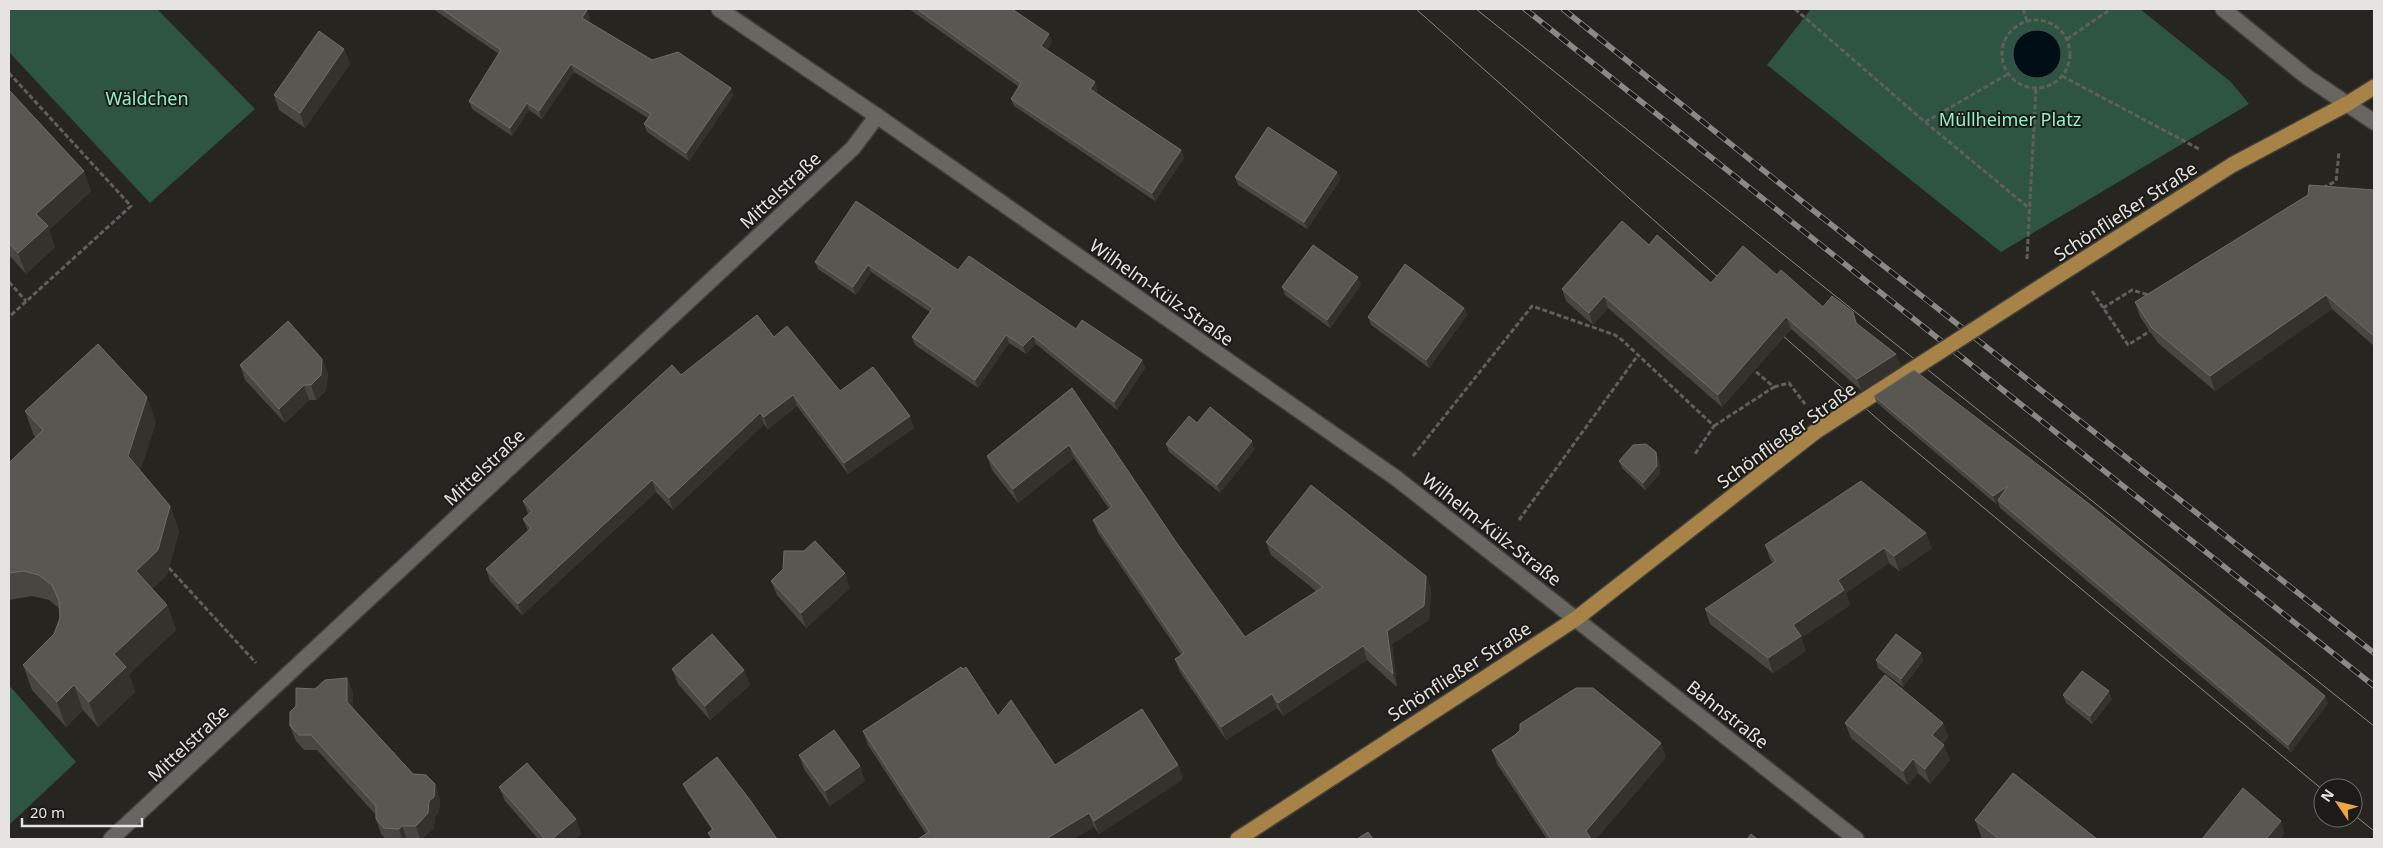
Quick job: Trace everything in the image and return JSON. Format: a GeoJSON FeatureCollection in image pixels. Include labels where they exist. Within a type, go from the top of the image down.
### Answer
{"type":"FeatureCollection","features":[{"type":"Feature","properties":{"kind":"main road","name":"Schönfließer Straße"},"geometry":{"type":"LineString","coordinates":[[1238,839],[1576,618],[1815,432],[2232,165],[2347,104],[2374,87]]}},
{"type":"Feature","properties":{"kind":"street","name":"Wilhelm-Külz-Straße"},"geometry":{"type":"LineString","coordinates":[[719,9],[877,116],[1396,478],[1576,618]]}},
{"type":"Feature","properties":{"kind":"street"},"geometry":{"type":"LineString","coordinates":[[2223,9],[2307,77],[2374,122]]}},
{"type":"Feature","properties":{"kind":"street","name":"Mittelstraße"},"geometry":{"type":"LineString","coordinates":[[111,839],[853,148],[877,116]]}},
{"type":"Feature","properties":{"kind":"street","name":"Bahnstraße"},"geometry":{"type":"LineString","coordinates":[[1576,618],[1856,839]]}},
{"type":"Feature","properties":{"kind":"path"},"geometry":{"type":"LineString","coordinates":[[1795,9],[1925,122],[2029,208]]}},
{"type":"Feature","properties":{"kind":"path"},"geometry":{"type":"LineString","coordinates":[[2023,9],[2027,21]]}},
{"type":"Feature","properties":{"kind":"path"},"geometry":{"type":"LineString","coordinates":[[2067,39],[2111,9]]}},
{"type":"Feature","properties":{"kind":"path"},"geometry":{"type":"LineString","coordinates":[[2039,20],[2050,23],[2060,29],[2067,39],[2070,58],[2062,76],[2055,82],[2036,88],[2021,84],[2008,74],[2002,56],[2006,38],[2011,31],[2027,21],[2039,20]]}},
{"type":"Feature","properties":{"kind":"path"},"geometry":{"type":"LineString","coordinates":[[9,74],[131,206],[9,317]]}},
{"type":"Feature","properties":{"kind":"path"},"geometry":{"type":"LineString","coordinates":[[1925,122],[2008,74]]}},
{"type":"Feature","properties":{"kind":"path"},"geometry":{"type":"LineString","coordinates":[[2062,76],[2203,151]]}},
{"type":"Feature","properties":{"kind":"path"},"geometry":{"type":"LineString","coordinates":[[2027,259],[2036,88]]}},
{"type":"Feature","properties":{"kind":"path"},"geometry":{"type":"LineString","coordinates":[[2318,191],[2336,180],[2339,152]]}},
{"type":"Feature","properties":{"kind":"path"},"geometry":{"type":"LineString","coordinates":[[9,282],[26,301]]}},
{"type":"Feature","properties":{"kind":"path"},"geometry":{"type":"LineString","coordinates":[[2092,290],[2128,345],[2150,331]]}},
{"type":"Feature","properties":{"kind":"path"},"geometry":{"type":"LineString","coordinates":[[2103,308],[2132,290],[2148,295],[2157,290]]}},
{"type":"Feature","properties":{"kind":"path"},"geometry":{"type":"LineString","coordinates":[[1396,478],[1532,306],[1616,335],[1714,426]]}},
{"type":"Feature","properties":{"kind":"path"},"geometry":{"type":"LineString","coordinates":[[1519,520],[1638,355]]}},
{"type":"Feature","properties":{"kind":"path"},"geometry":{"type":"LineString","coordinates":[[1755,371],[1774,387]]}},
{"type":"Feature","properties":{"kind":"path"},"geometry":{"type":"LineString","coordinates":[[1695,454],[1714,426],[1774,387],[1789,383],[1805,404]]}},
{"type":"Feature","properties":{"kind":"path"},"geometry":{"type":"LineString","coordinates":[[169,568],[277,686]]}},
{"type":"Feature","properties":{"kind":"green space","name":"Wäldchen"},"geometry":{"type":"Polygon","coordinates":[[[9,9],[157,9],[255,109],[150,203],[9,52],[9,9]]]}},
{"type":"Feature","properties":{"kind":"green space","name":"Müllheimer Platz"},"geometry":{"type":"Polygon","coordinates":[[[1811,9],[2140,9],[2231,82],[2249,104],[2001,252],[1767,65],[1811,9]]]}},
{"type":"Feature","properties":{"kind":"green space"},"geometry":{"type":"Polygon","coordinates":[[[9,685],[76,762],[9,825],[9,685]]]}},
{"type":"Feature","properties":{"kind":"shaded area"},"geometry":{"type":"Polygon","coordinates":[[[2032,30],[2042,30],[2054,37],[2061,49],[2061,59],[2054,71],[2042,78],[2032,78],[2024,74],[2017,67],[2013,59],[2013,49],[2017,41],[2024,34],[2032,30]]]}},
{"type":"Feature","properties":{"kind":"building"},"geometry":{"type":"Polygon","coordinates":[[[442,9],[586,9],[582,18],[652,60],[678,52],[731,88],[686,153],[644,124],[651,114],[571,64],[539,111],[527,103],[510,128],[469,101],[501,50],[442,9]]]}},
{"type":"Feature","properties":{"kind":"building"},"geometry":{"type":"Polygon","coordinates":[[[917,9],[1012,9],[1049,34],[1041,46],[1095,82],[1090,89],[1181,150],[1152,193],[1011,99],[1021,83],[917,9]]]}},
{"type":"Feature","properties":{"kind":"building"},"geometry":{"type":"Polygon","coordinates":[[[319,31],[344,49],[300,113],[274,95],[319,31]]]}},
{"type":"Feature","properties":{"kind":"building"},"geometry":{"type":"Polygon","coordinates":[[[9,90],[84,171],[36,214],[48,226],[18,253],[9,243],[9,90]]]}},
{"type":"Feature","properties":{"kind":"building"},"geometry":{"type":"Polygon","coordinates":[[[1268,127],[1337,172],[1304,222],[1235,177],[1268,127]]]}},
{"type":"Feature","properties":{"kind":"building"},"geometry":{"type":"Polygon","coordinates":[[[2309,185],[2374,190],[2374,336],[2326,295],[2210,376],[2152,328],[2135,302],[2308,195],[2309,185]]]}},
{"type":"Feature","properties":{"kind":"building"},"geometry":{"type":"Polygon","coordinates":[[[856,201],[958,270],[969,256],[1076,329],[1082,320],[1142,360],[1114,402],[1033,336],[1023,346],[1006,335],[975,380],[912,337],[933,308],[868,265],[853,287],[815,262],[856,201]]]}},
{"type":"Feature","properties":{"kind":"building"},"geometry":{"type":"Polygon","coordinates":[[[1622,221],[1649,245],[1657,235],[1711,283],[1743,246],[1777,275],[1781,270],[1823,307],[1832,296],[1853,312],[1856,323],[1896,354],[1857,379],[1786,317],[1718,395],[1604,296],[1589,313],[1562,289],[1622,221]]]}},
{"type":"Feature","properties":{"kind":"building"},"geometry":{"type":"Polygon","coordinates":[[[1313,245],[1358,277],[1327,320],[1282,287],[1313,245]]]}},
{"type":"Feature","properties":{"kind":"building"},"geometry":{"type":"Polygon","coordinates":[[[1405,264],[1464,308],[1426,360],[1368,317],[1405,264]]]}},
{"type":"Feature","properties":{"kind":"building"},"geometry":{"type":"Polygon","coordinates":[[[757,315],[774,337],[787,326],[840,391],[873,367],[910,416],[844,463],[793,395],[764,417],[760,413],[669,498],[652,480],[518,604],[486,569],[531,528],[523,519],[532,511],[523,501],[672,365],[681,375],[757,315]]]}},
{"type":"Feature","properties":{"kind":"building"},"geometry":{"type":"Polygon","coordinates":[[[288,321],[322,359],[321,375],[311,385],[304,385],[279,409],[240,365],[288,321]]]}},
{"type":"Feature","properties":{"kind":"building"},"geometry":{"type":"Polygon","coordinates":[[[98,344],[147,397],[128,456],[170,506],[158,550],[136,571],[167,605],[114,654],[126,667],[89,702],[74,685],[57,702],[23,665],[54,634],[60,618],[59,601],[52,585],[39,575],[23,571],[9,573],[9,463],[43,430],[25,411],[98,344]]]}},
{"type":"Feature","properties":{"kind":"building"},"geometry":{"type":"Polygon","coordinates":[[[1914,370],[2088,503],[2325,696],[2288,745],[1998,500],[2008,486],[1993,496],[1874,396],[1914,370]]]}},
{"type":"Feature","properties":{"kind":"building"},"geometry":{"type":"Polygon","coordinates":[[[1072,388],[1176,542],[1245,637],[1323,587],[1266,542],[1311,485],[1426,576],[1424,606],[1387,631],[1393,674],[1363,646],[1278,703],[1272,694],[1221,727],[1175,659],[1184,653],[1093,520],[1112,507],[1069,445],[1013,489],[987,456],[1072,388]]]}},
{"type":"Feature","properties":{"kind":"building"},"geometry":{"type":"Polygon","coordinates":[[[1210,407],[1252,441],[1217,485],[1166,444],[1189,416],[1197,423],[1210,407]]]}},
{"type":"Feature","properties":{"kind":"building"},"geometry":{"type":"Polygon","coordinates":[[[1646,444],[1656,452],[1657,466],[1643,483],[1619,461],[1633,445],[1646,444]]]}},
{"type":"Feature","properties":{"kind":"building"},"geometry":{"type":"Polygon","coordinates":[[[1861,481],[1926,533],[1894,556],[1884,548],[1838,580],[1844,590],[1793,625],[1801,636],[1768,658],[1705,609],[1776,561],[1765,545],[1861,481]]]}},
{"type":"Feature","properties":{"kind":"building"},"geometry":{"type":"Polygon","coordinates":[[[815,541],[845,573],[801,613],[771,581],[783,569],[784,551],[804,551],[815,541]]]}},
{"type":"Feature","properties":{"kind":"building"},"geometry":{"type":"Polygon","coordinates":[[[712,634],[744,670],[705,706],[672,669],[712,634]]]}},
{"type":"Feature","properties":{"kind":"building"},"geometry":{"type":"Polygon","coordinates":[[[1896,634],[1921,653],[1901,679],[1876,660],[1896,634]]]}},
{"type":"Feature","properties":{"kind":"building"},"geometry":{"type":"Polygon","coordinates":[[[961,667],[963,669],[966,667],[998,716],[1011,700],[1055,765],[1142,709],[1178,765],[1094,821],[1089,813],[1046,839],[918,839],[929,832],[863,731],[961,667]]]}},
{"type":"Feature","properties":{"kind":"building"},"geometry":{"type":"Polygon","coordinates":[[[2082,671],[2109,691],[2090,716],[2063,695],[2082,671]]]}},
{"type":"Feature","properties":{"kind":"building"},"geometry":{"type":"Polygon","coordinates":[[[1885,675],[1943,723],[1932,735],[1944,745],[1925,769],[1913,759],[1903,771],[1845,723],[1885,675]]]}},
{"type":"Feature","properties":{"kind":"building"},"geometry":{"type":"Polygon","coordinates":[[[347,678],[347,702],[413,774],[426,775],[435,784],[434,797],[429,801],[428,813],[416,826],[402,826],[399,829],[384,828],[376,819],[376,806],[311,735],[299,735],[290,726],[290,712],[296,706],[296,688],[315,689],[325,680],[347,678]]]}},
{"type":"Feature","properties":{"kind":"building"},"geometry":{"type":"Polygon","coordinates":[[[1576,688],[1593,688],[1661,743],[1586,831],[1591,839],[1551,839],[1492,750],[1515,735],[1520,730],[1520,724],[1576,688]]]}},
{"type":"Feature","properties":{"kind":"building"},"geometry":{"type":"Polygon","coordinates":[[[834,730],[860,766],[825,791],[799,755],[834,730]]]}},
{"type":"Feature","properties":{"kind":"building"},"geometry":{"type":"Polygon","coordinates":[[[717,757],[777,839],[713,839],[708,833],[713,829],[683,784],[717,757]]]}},
{"type":"Feature","properties":{"kind":"building"},"geometry":{"type":"Polygon","coordinates":[[[527,763],[576,819],[552,839],[545,839],[499,787],[527,763]]]}},
{"type":"Feature","properties":{"kind":"building"},"geometry":{"type":"Polygon","coordinates":[[[2013,773],[2097,839],[1999,839],[1975,820],[2013,773]]]}},
{"type":"Feature","properties":{"kind":"building"},"geometry":{"type":"Polygon","coordinates":[[[2243,788],[2281,821],[2266,839],[2202,839],[2243,788]]]}},
{"type":"Feature","properties":{"kind":"building"},"geometry":{"type":"Polygon","coordinates":[[[1368,832],[1373,839],[1357,839],[1368,832]]]}},
{"type":"Feature","properties":{"kind":"building"},"geometry":{"type":"Polygon","coordinates":[[[1751,834],[1757,839],[1747,839],[1751,834]]]}},
{"type":"Feature","properties":{"kind":"tram line"},"geometry":{"type":"LineString","coordinates":[[1416,9],[1728,286]]}},
{"type":"Feature","properties":{"kind":"tram line"},"geometry":{"type":"LineString","coordinates":[[1476,9],[2374,726]]}},
{"type":"Feature","properties":{"kind":"tram line"},"geometry":{"type":"LineString","coordinates":[[1774,328],[1889,429],[2313,782]]}},
{"type":"Feature","properties":{"kind":"tram line"},"geometry":{"type":"LineString","coordinates":[[2363,822],[2374,831]]}},
{"type":"Feature","properties":{"kind":"railway"},"geometry":{"type":"LineString","coordinates":[[1525,9],[2374,686]]}},
{"type":"Feature","properties":{"kind":"railway"},"geometry":{"type":"LineString","coordinates":[[1563,9],[1809,207],[2374,653]]}}]}
